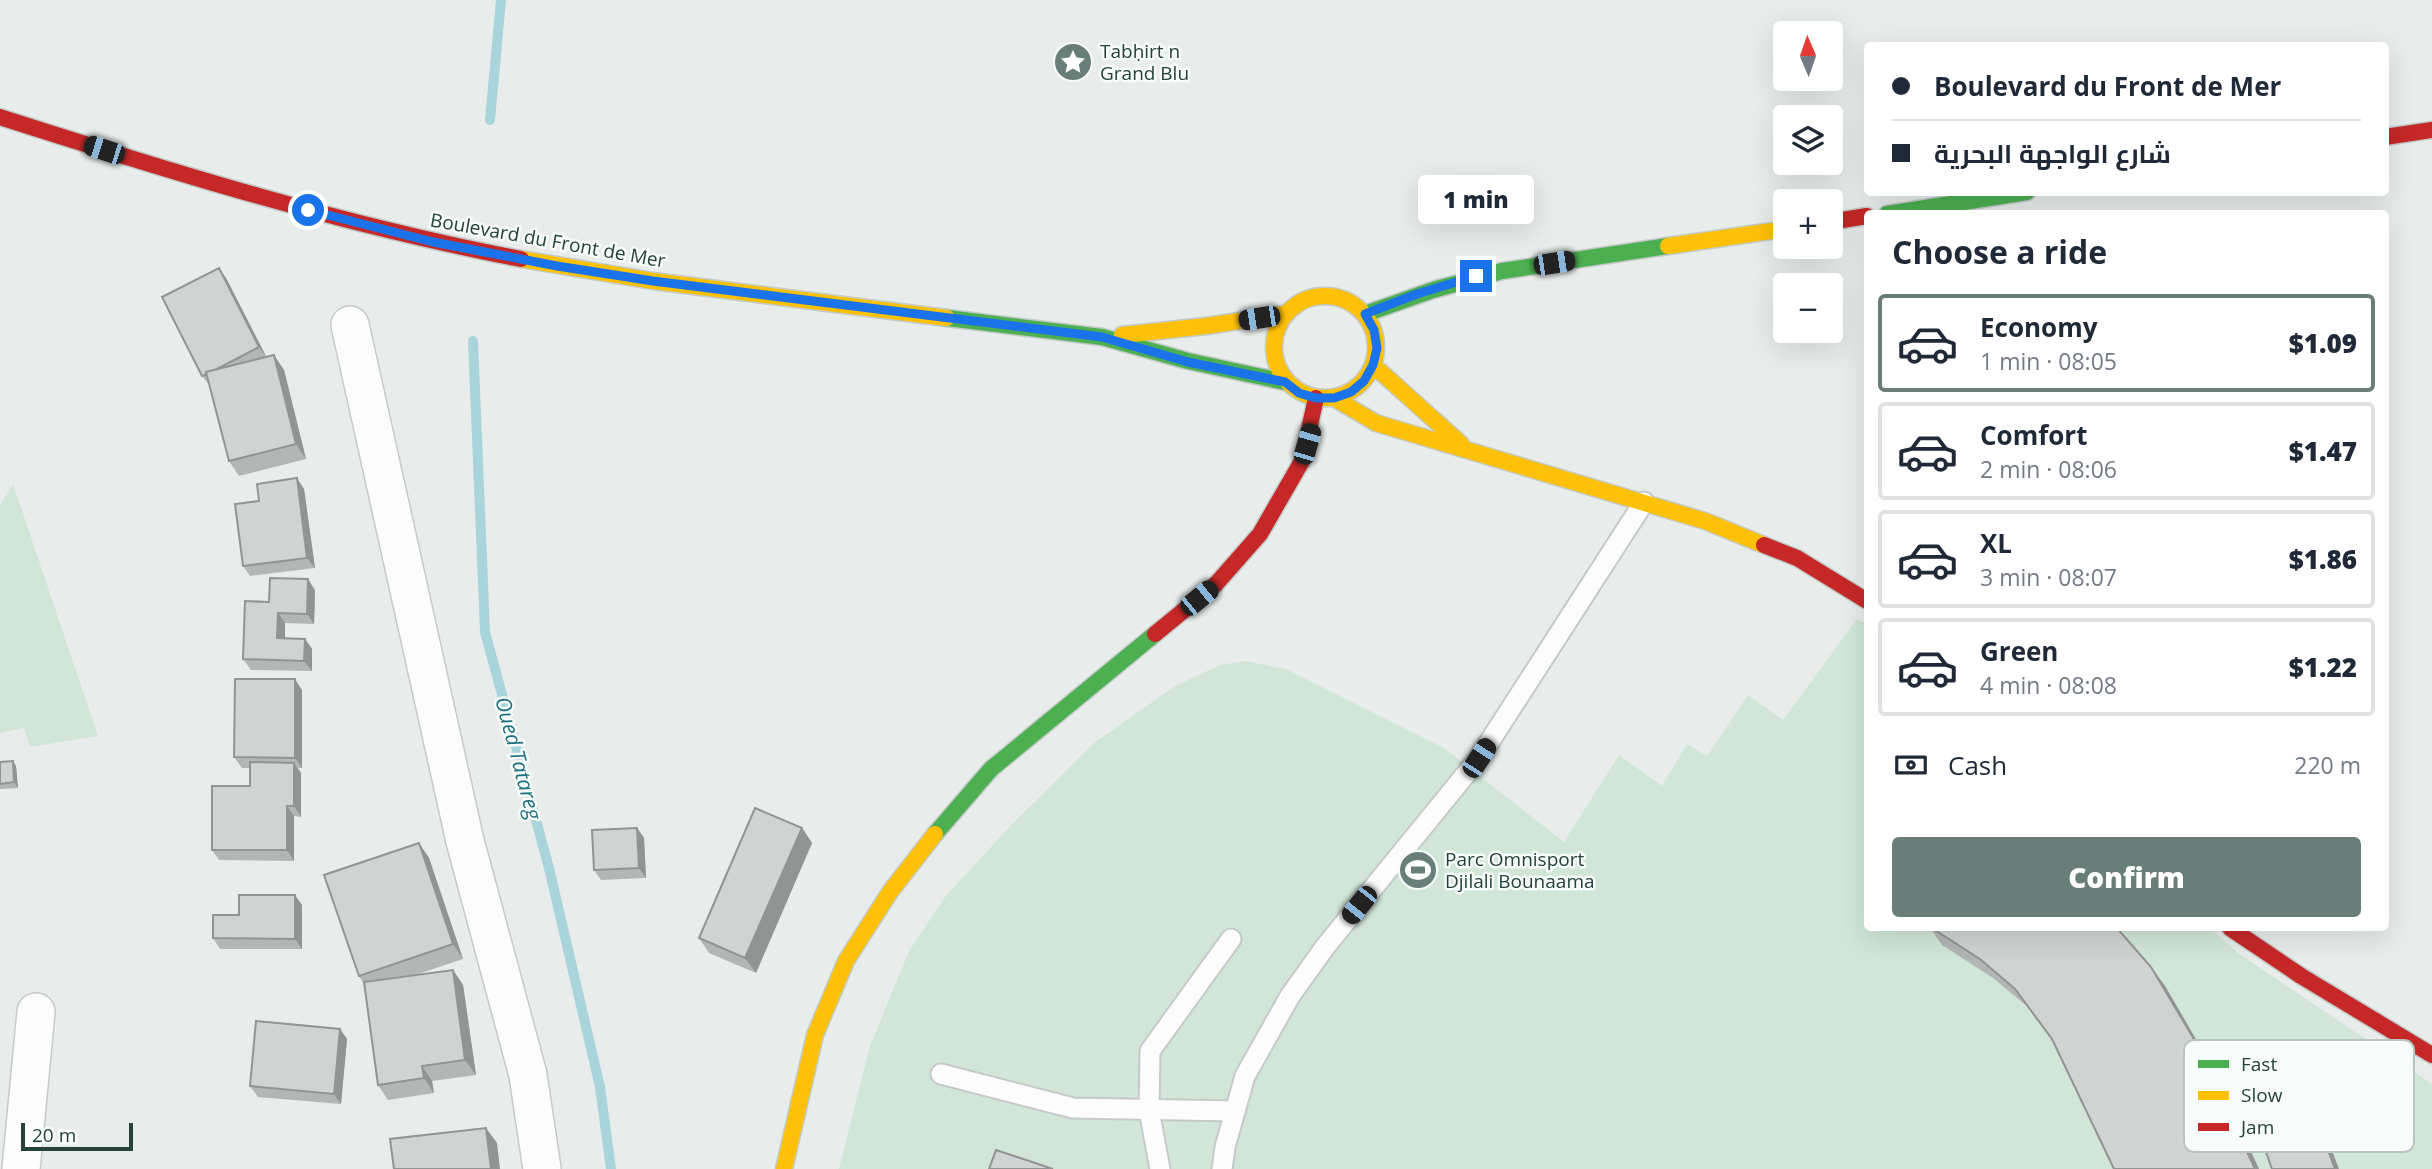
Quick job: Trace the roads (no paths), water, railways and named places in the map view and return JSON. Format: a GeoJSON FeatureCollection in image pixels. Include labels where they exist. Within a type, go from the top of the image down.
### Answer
{"type":"FeatureCollection","features":[{"type":"Feature","properties":{"kind":"main road","name":"Boulevard du Front de Mer"},"geometry":{"type":"LineString","coordinates":[[0,117],[283,204],[433,242],[653,281],[1102,337]]}},
{"type":"Feature","properties":{"kind":"main road"},"geometry":{"type":"LineString","coordinates":[[2389,137],[2432,130]]}},
{"type":"Feature","properties":{"kind":"main road"},"geometry":{"type":"LineString","coordinates":[[1912,210],[2001,196]]}},
{"type":"Feature","properties":{"kind":"main road"},"geometry":{"type":"LineString","coordinates":[[1843,220],[1864,216]]}},
{"type":"Feature","properties":{"kind":"main road"},"geometry":{"type":"LineString","coordinates":[[1365,314],[1476,276],[1773,231]]}},
{"type":"Feature","properties":{"kind":"main road"},"geometry":{"type":"LineString","coordinates":[[1334,296],[1365,314],[1374,330],[1377,348],[1373,365],[1364,381],[1351,392],[1334,398],[1316,398],[1299,393],[1285,382],[1276,366],[1272,348],[1276,330],[1284,314],[1298,303],[1315,297],[1334,296]]}},
{"type":"Feature","properties":{"kind":"main road"},"geometry":{"type":"LineString","coordinates":[[1102,337],[1206,326],[1284,314]]}},
{"type":"Feature","properties":{"kind":"main road"},"geometry":{"type":"LineString","coordinates":[[1102,337],[1188,362],[1285,382]]}},
{"type":"Feature","properties":{"kind":"main road"},"geometry":{"type":"LineString","coordinates":[[1373,365],[1468,450]]}},
{"type":"Feature","properties":{"kind":"main road"},"geometry":{"type":"LineString","coordinates":[[784,1169],[815,1035],[846,961],[890,892],[953,811],[991,769],[1216,584],[1260,534],[1302,461],[1316,398]]}},
{"type":"Feature","properties":{"kind":"main road"},"geometry":{"type":"LineString","coordinates":[[1334,398],[1376,423],[1705,521],[1797,558],[1864,599]]}},
{"type":"Feature","properties":{"kind":"main road"},"geometry":{"type":"LineString","coordinates":[[2234,931],[2301,976],[2407,1040]]}},
{"type":"Feature","properties":{"kind":"main road"},"geometry":{"type":"LineString","coordinates":[[2414,1044],[2432,1055]]}},
{"type":"Feature","properties":{"kind":"street"},"geometry":{"type":"LineString","coordinates":[[350,325],[465,841],[528,1075],[542,1169]]}},
{"type":"Feature","properties":{"kind":"street"},"geometry":{"type":"LineString","coordinates":[[21,1169],[36,1012]]}},
{"type":"Feature","properties":{"kind":"lane"},"geometry":{"type":"LineString","coordinates":[[1222,1169],[1245,1076],[1290,996],[1325,947],[1479,758],[1644,502]]}},
{"type":"Feature","properties":{"kind":"lane"},"geometry":{"type":"LineString","coordinates":[[1160,1169],[1149,1110],[1150,1051],[1231,939]]}},
{"type":"Feature","properties":{"kind":"lane"},"geometry":{"type":"LineString","coordinates":[[941,1074],[1073,1108],[1235,1111]]}},
{"type":"Feature","properties":{"kind":"waterway"},"geometry":{"type":"LineString","coordinates":[[490,120],[501,0]]}},
{"type":"Feature","properties":{"kind":"waterway","name":"Oued Tatareg"},"geometry":{"type":"LineString","coordinates":[[473,341],[485,632],[549,868],[600,1087],[611,1169]]}},
{"type":"Feature","properties":{"kind":"place","name":"Tabḥirt n Grand Blu"},"geometry":{"type":"Point","coordinates":[1073,62]}},
{"type":"Feature","properties":{"kind":"place","name":"Parc Omnisport Djilali Bounaama"},"geometry":{"type":"Point","coordinates":[1418,870]}}]}
